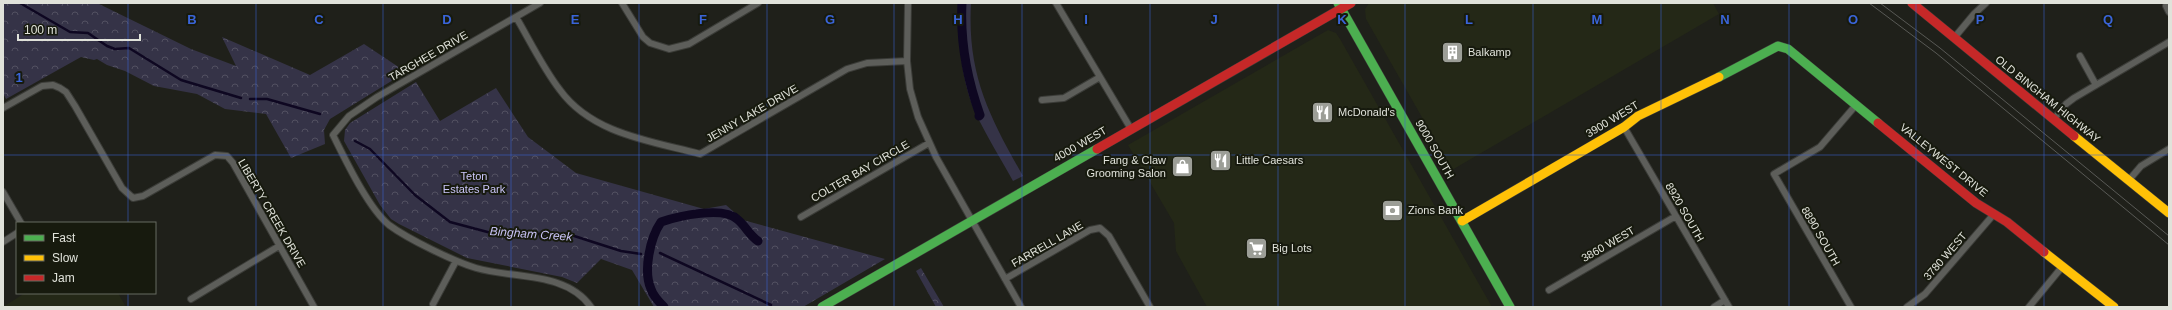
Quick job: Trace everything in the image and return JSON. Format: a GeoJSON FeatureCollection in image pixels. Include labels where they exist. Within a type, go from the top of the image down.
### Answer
{"type":"FeatureCollection","features":[{"type":"Feature","properties":{"kind":"street","name":"TARGHEE DRIVE"},"geometry":{"type":"LineString","coordinates":[[456,261],[399,231],[377,213],[333,134],[349,116],[362,107],[540,3]]}},
{"type":"Feature","properties":{"kind":"street"},"geometry":{"type":"LineString","coordinates":[[622,3],[643,37],[650,43],[668,49],[688,44],[758,3]]}},
{"type":"Feature","properties":{"kind":"street"},"geometry":{"type":"LineString","coordinates":[[908,3],[907,61],[913,103],[929,143],[1021,307]]}},
{"type":"Feature","properties":{"kind":"street"},"geometry":{"type":"LineString","coordinates":[[1056,3],[1132,128]]}},
{"type":"Feature","properties":{"kind":"street","name":"4000 WEST"},"geometry":{"type":"LineString","coordinates":[[822,307],[1340,6],[1351,3]]}},
{"type":"Feature","properties":{"kind":"street","name":"OLD BINGHAM HIGHWAY"},"geometry":{"type":"LineString","coordinates":[[1912,3],[2169,213]]}},
{"type":"Feature","properties":{"kind":"street"},"geometry":{"type":"LineString","coordinates":[[1954,38],[1974,14],[1986,3]]}},
{"type":"Feature","properties":{"kind":"street","name":"9000 SOUTH"},"geometry":{"type":"LineString","coordinates":[[1340,6],[1510,307]]}},
{"type":"Feature","properties":{"kind":"street","name":"JENNY LAKE DRIVE"},"geometry":{"type":"LineString","coordinates":[[516,17],[557,87],[578,110],[595,122],[614,130],[700,154],[847,69],[867,63],[907,61]]}},
{"type":"Feature","properties":{"kind":"street"},"geometry":{"type":"LineString","coordinates":[[2054,119],[2066,104],[2169,42]]}},
{"type":"Feature","properties":{"kind":"street","name":"3900 WEST"},"geometry":{"type":"LineString","coordinates":[[1462,221],[1624,126],[1638,116],[1714,80],[1771,48],[1778,46]]}},
{"type":"Feature","properties":{"kind":"street","name":"VALLEYWEST DRIVE"},"geometry":{"type":"LineString","coordinates":[[1778,46],[1788,49],[1976,203],[2008,222],[2062,267],[2073,273],[2114,307]]}},
{"type":"Feature","properties":{"kind":"street"},"geometry":{"type":"LineString","coordinates":[[2080,56],[2096,85]]}},
{"type":"Feature","properties":{"kind":"street"},"geometry":{"type":"LineString","coordinates":[[1042,100],[1064,98],[1100,77]]}},
{"type":"Feature","properties":{"kind":"street","name":"LIBERTY CREEK DRIVE"},"geometry":{"type":"LineString","coordinates":[[3,108],[42,86],[54,85],[66,92],[122,188],[133,198],[143,196],[211,157],[223,155],[233,163],[314,307]]}},
{"type":"Feature","properties":{"kind":"street","name":"8890 SOUTH"},"geometry":{"type":"LineString","coordinates":[[1851,307],[1774,174],[1820,147],[1856,105]]}},
{"type":"Feature","properties":{"kind":"street","name":"8920 SOUTH"},"geometry":{"type":"LineString","coordinates":[[1624,126],[1729,307]]}},
{"type":"Feature","properties":{"kind":"street","name":"COLTER BAY CIRCLE"},"geometry":{"type":"LineString","coordinates":[[801,217],[929,143]]}},
{"type":"Feature","properties":{"kind":"street"},"geometry":{"type":"LineString","coordinates":[[2129,180],[2141,166],[2169,149]]}},
{"type":"Feature","properties":{"kind":"street"},"geometry":{"type":"LineString","coordinates":[[3,192],[20,222]]}},
{"type":"Feature","properties":{"kind":"street","name":"3780 WEST"},"geometry":{"type":"LineString","coordinates":[[1907,307],[1925,294],[1994,214]]}},
{"type":"Feature","properties":{"kind":"street","name":"3860 WEST"},"geometry":{"type":"LineString","coordinates":[[1550,290],[1676,216]]}},
{"type":"Feature","properties":{"kind":"street","name":"FARRELL LANE"},"geometry":{"type":"LineString","coordinates":[[1005,279],[1090,230],[1100,228],[1109,236],[1150,307]]}},
{"type":"Feature","properties":{"kind":"street"},"geometry":{"type":"LineString","coordinates":[[3,242],[16,235]]}},
{"type":"Feature","properties":{"kind":"street"},"geometry":{"type":"LineString","coordinates":[[190,299],[279,246]]}},
{"type":"Feature","properties":{"kind":"street"},"geometry":{"type":"LineString","coordinates":[[433,304],[456,261],[477,268],[557,283],[576,291],[591,307]]}},
{"type":"Feature","properties":{"kind":"street"},"geometry":{"type":"LineString","coordinates":[[2029,307],[2062,267]]}},
{"type":"Feature","properties":{"kind":"street"},"geometry":{"type":"LineString","coordinates":[[1714,307],[1725,300]]}},
{"type":"Feature","properties":{"kind":"shaded area"},"geometry":{"type":"Polygon","coordinates":[[[1369,3],[1713,3],[1719,14],[1452,170],[1366,19],[1365,9],[1369,3]]]}},
{"type":"Feature","properties":{"kind":"shaded area"},"geometry":{"type":"Polygon","coordinates":[[[1328,30],[1336,33],[1340,39],[1492,307],[1207,307],[1176,251],[1174,223],[1128,145],[1328,30]]]}},
{"type":"Feature","properties":{"kind":"shaded area"},"geometry":{"type":"Polygon","coordinates":[[[23,294],[119,294],[126,307],[3,307],[23,294]]]}},
{"type":"Feature","properties":{"kind":"green space"},"geometry":{"type":"Polygon","coordinates":[[[3,3],[97,3],[191,49],[236,66],[222,37],[310,75],[364,44],[406,72],[330,119],[324,130],[325,144],[291,158],[266,114],[225,109],[197,94],[154,86],[97,59],[94,60],[81,57],[6,99],[3,93],[3,3]]]}},
{"type":"Feature","properties":{"kind":"green space"},"geometry":{"type":"Polygon","coordinates":[[[959,3],[971,3],[973,52],[983,94],[1000,134],[1023,176],[1013,181],[976,114],[967,88],[960,45],[959,3]]]}},
{"type":"Feature","properties":{"kind":"green space","name":"Teton Estates Park"},"geometry":{"type":"Polygon","coordinates":[[[416,82],[440,121],[496,88],[528,137],[576,173],[704,209],[726,205],[743,220],[885,259],[803,307],[654,307],[632,270],[601,259],[577,283],[562,277],[467,258],[391,219],[380,205],[344,141],[345,130],[350,123],[416,82]]]}},
{"type":"Feature","properties":{"kind":"green space"},"geometry":{"type":"Polygon","coordinates":[[[921,268],[944,307],[936,307],[916,271],[921,268]]]}},
{"type":"Feature","properties":{"kind":"waterway","name":"Bingham Creek"},"geometry":{"type":"LineString","coordinates":[[20,3],[70,32],[88,33],[107,46],[115,49],[129,48],[181,80],[241,98]]}},
{"type":"Feature","properties":{"kind":"waterway"},"geometry":{"type":"LineString","coordinates":[[962,3],[962,31],[965,60],[971,88],[980,115],[979,116]]}},
{"type":"Feature","properties":{"kind":"waterway","name":"Bingham Creek"},"geometry":{"type":"LineString","coordinates":[[250,99],[267,99],[320,114]]}},
{"type":"Feature","properties":{"kind":"waterway","name":"Bingham Creek"},"geometry":{"type":"LineString","coordinates":[[355,141],[370,149],[415,195],[450,222],[495,234],[568,234],[621,251],[641,254]]}},
{"type":"Feature","properties":{"kind":"waterway"},"geometry":{"type":"LineString","coordinates":[[664,307],[656,299],[652,292],[648,273],[651,245],[661,222],[700,213],[722,213],[737,219],[758,241]]}},
{"type":"Feature","properties":{"kind":"waterway","name":"Bingham Creek"},"geometry":{"type":"LineString","coordinates":[[660,253],[771,305]]}},
{"type":"Feature","properties":{"kind":"tram line"},"geometry":{"type":"LineString","coordinates":[[1869,3],[1936,53],[2169,245]]}},
{"type":"Feature","properties":{"kind":"tram line"},"geometry":{"type":"LineString","coordinates":[[1880,3],[1940,48],[2169,236]]}},
{"type":"Feature","properties":{"kind":"traffic: fast"},"geometry":{"type":"LineString","coordinates":[[1338,3],[1510,307]]}},
{"type":"Feature","properties":{"kind":"traffic: fast"},"geometry":{"type":"LineString","coordinates":[[1719,77],[1778,46],[1788,49],[1878,123]]}},
{"type":"Feature","properties":{"kind":"traffic: fast"},"geometry":{"type":"LineString","coordinates":[[822,307],[1097,149]]}},
{"type":"Feature","properties":{"kind":"traffic: slow"},"geometry":{"type":"LineString","coordinates":[[1462,221],[1624,127],[1638,116],[1719,77]]}},
{"type":"Feature","properties":{"kind":"traffic: slow"},"geometry":{"type":"LineString","coordinates":[[2074,136],[2169,213]]}},
{"type":"Feature","properties":{"kind":"traffic: slow"},"geometry":{"type":"LineString","coordinates":[[2044,252],[2114,307]]}},
{"type":"Feature","properties":{"kind":"traffic: jam"},"geometry":{"type":"LineString","coordinates":[[1097,149],[1351,3]]}},
{"type":"Feature","properties":{"kind":"traffic: jam"},"geometry":{"type":"LineString","coordinates":[[1912,3],[2074,136]]}},
{"type":"Feature","properties":{"kind":"traffic: jam"},"geometry":{"type":"LineString","coordinates":[[1878,123],[1976,203],[2007,222],[2044,252]]}},
{"type":"Feature","properties":{"kind":"place","name":"Balkamp"},"geometry":{"type":"Point","coordinates":[1452,52]}},
{"type":"Feature","properties":{"kind":"place","name":"McDonald's"},"geometry":{"type":"Point","coordinates":[1323,112]}},
{"type":"Feature","properties":{"kind":"place","name":"Little Caesars"},"geometry":{"type":"Point","coordinates":[1220,160]}},
{"type":"Feature","properties":{"kind":"place","name":"Fang & Claw Grooming Salon"},"geometry":{"type":"Point","coordinates":[1182,166]}},
{"type":"Feature","properties":{"kind":"place","name":"Zions Bank"},"geometry":{"type":"Point","coordinates":[1392,210]}},
{"type":"Feature","properties":{"kind":"place","name":"Big Lots"},"geometry":{"type":"Point","coordinates":[1257,248]}}]}
